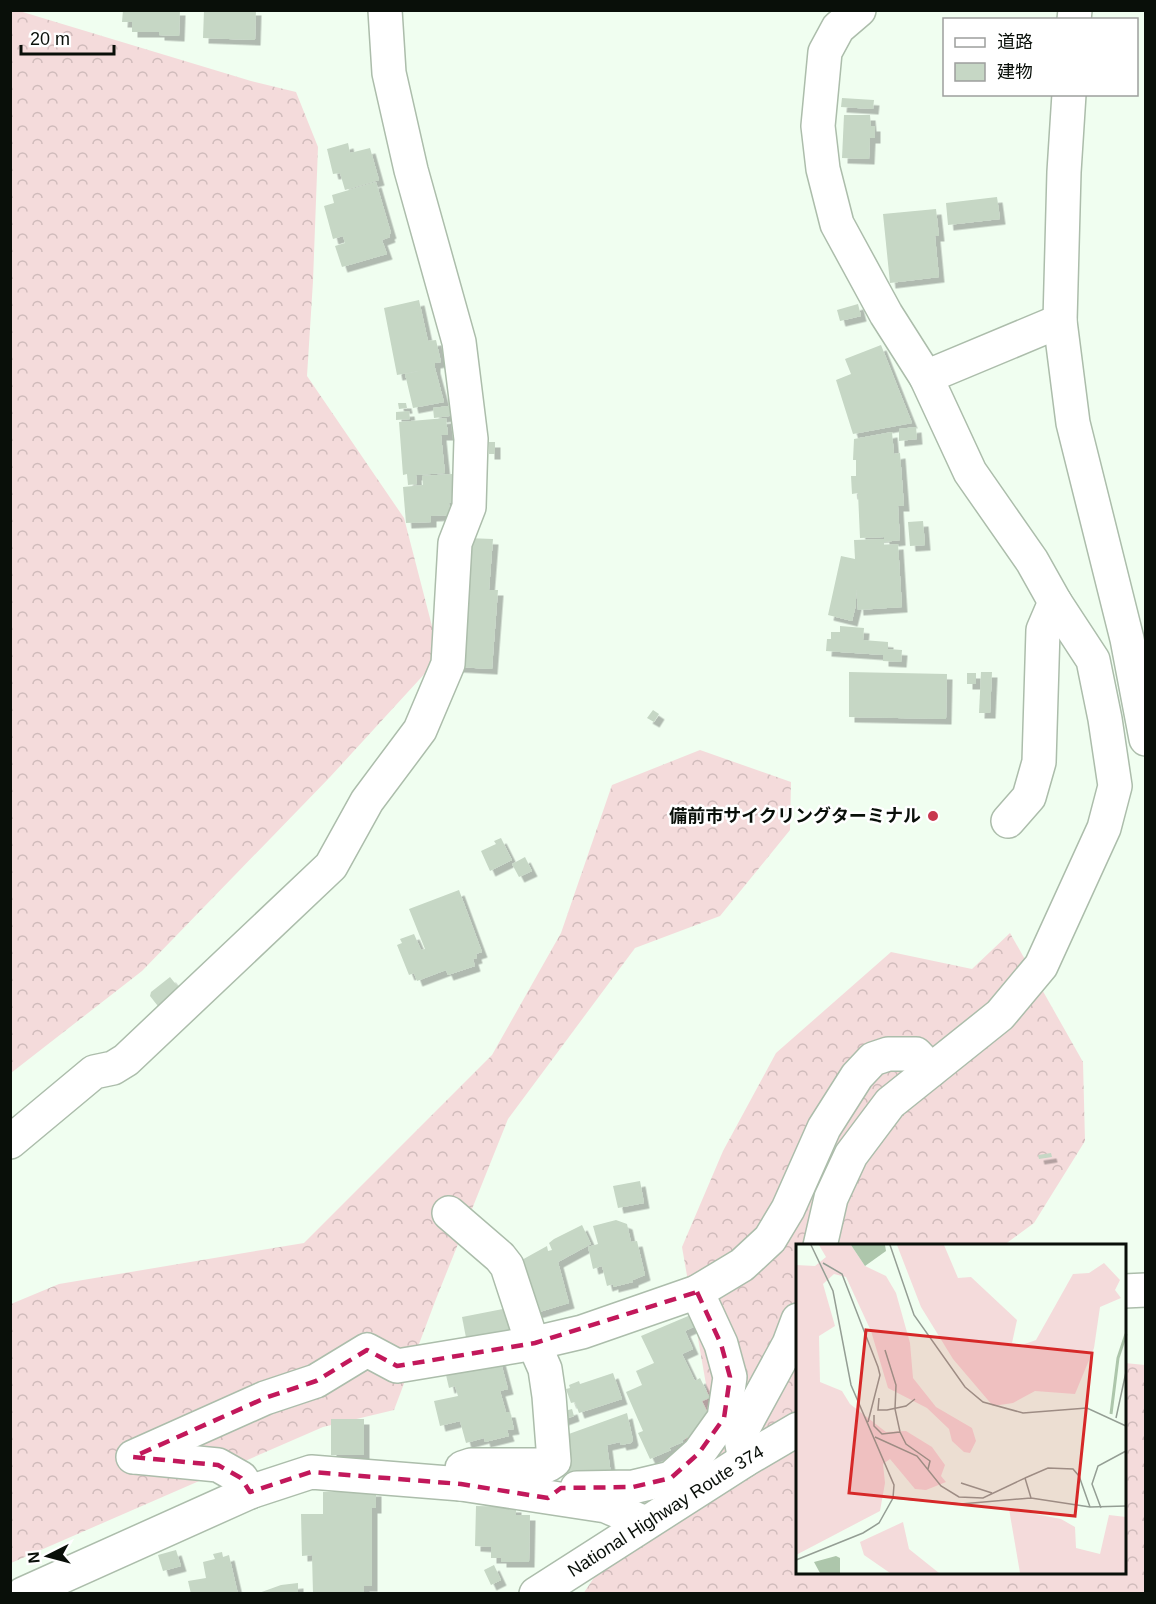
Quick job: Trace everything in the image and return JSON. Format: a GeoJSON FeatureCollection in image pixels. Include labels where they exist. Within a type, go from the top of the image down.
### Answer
{"type":"FeatureCollection","features":[{"type":"Feature","properties":{"kind":"main road"},"geometry":{"type":"LineString","coordinates":[[10,1142],[94,1072],[113,1068],[126,1060],[331,866],[367,801],[420,730],[448,664],[455,543],[469,507],[471,439],[459,342],[411,170],[389,73],[385,10]]}},
{"type":"Feature","properties":{"kind":"main road"},"geometry":{"type":"LineString","coordinates":[[820,1244],[831,1198],[851,1155],[890,1103],[1000,1015],[1041,966],[1104,828],[1115,786],[1093,660],[1055,602],[1032,561],[970,472],[926,376],[886,314],[837,224],[823,169],[818,126],[820,86],[825,52],[838,28],[859,10]]}},
{"type":"Feature","properties":{"kind":"main road"},"geometry":{"type":"LineString","coordinates":[[1069,96],[1064,172],[1060,321],[1073,423],[1127,639],[1146,739]]}},
{"type":"Feature","properties":{"kind":"main road"},"geometry":{"type":"LineString","coordinates":[[926,376],[1060,321]]}},
{"type":"Feature","properties":{"kind":"main road"},"geometry":{"type":"LineString","coordinates":[[1008,821],[1029,797],[1039,762],[1043,630],[1055,602]]}},
{"type":"Feature","properties":{"kind":"main road"},"geometry":{"type":"LineString","coordinates":[[250,1492],[241,1478],[218,1465],[124,1454],[265,1398],[316,1381],[367,1350],[398,1366],[535,1343],[582,1332],[697,1292],[742,1265],[770,1239],[788,1209],[824,1128],[857,1076],[873,1059],[888,1054],[916,1054],[931,1070]]}},
{"type":"Feature","properties":{"kind":"main road"},"geometry":{"type":"LineString","coordinates":[[449,1213],[500,1257],[507,1266],[528,1330],[545,1369],[554,1461],[548,1465],[471,1465],[462,1468],[461,1484]]}},
{"type":"Feature","properties":{"kind":"main road"},"geometry":{"type":"LineString","coordinates":[[1126,1291],[1146,1290]]}},
{"type":"Feature","properties":{"kind":"main road"},"geometry":{"type":"LineString","coordinates":[[548,1498],[561,1488],[633,1487],[671,1478],[699,1453],[724,1418],[730,1377],[721,1344],[697,1292]]}},
{"type":"Feature","properties":{"kind":"main road"},"geometry":{"type":"LineString","coordinates":[[745,1460],[740,1434],[789,1344],[796,1325]]}},
{"type":"Feature","properties":{"kind":"main road","name":"National Highway Route 374"},"geometry":{"type":"LineString","coordinates":[[536,1593],[796,1430]]}},
{"type":"Feature","properties":{"kind":"main road"},"geometry":{"type":"LineString","coordinates":[[23,1593],[250,1492],[310,1472],[461,1484],[606,1506],[645,1523]]}},
{"type":"Feature","properties":{"kind":"highlighted area"},"geometry":{"type":"Polygon","coordinates":[[[697,1292],[721,1344],[730,1377],[724,1418],[699,1453],[671,1478],[633,1487],[561,1488],[548,1498],[461,1484],[311,1472],[250,1492],[241,1478],[218,1465],[133,1457],[265,1398],[316,1381],[367,1350],[397,1366],[535,1343],[697,1292]]]}},
{"type":"Feature","properties":{"kind":"green space"},"geometry":{"type":"Polygon","coordinates":[[[16,10],[251,81],[296,92],[318,147],[307,376],[404,518],[440,657],[330,777],[142,971],[11,1073],[10,11],[16,10]]]}},
{"type":"Feature","properties":{"kind":"green space"},"geometry":{"type":"Polygon","coordinates":[[[700,750],[791,782],[790,830],[720,916],[635,948],[508,1119],[394,1410],[323,1427],[11,1563],[11,1304],[59,1284],[304,1243],[492,1055],[561,933],[612,785],[700,750]]]}},
{"type":"Feature","properties":{"kind":"green space"},"geometry":{"type":"Polygon","coordinates":[[[1010,933],[1083,1062],[1085,1141],[1034,1223],[1005,1244],[796,1244],[796,1574],[1126,1574],[1126,1363],[1145,1365],[1145,1593],[583,1594],[682,1447],[707,1390],[682,1247],[723,1151],[776,1053],[891,952],[972,969],[1010,933]]]}},
{"type":"Feature","properties":{"kind":"building"},"geometry":{"type":"Polygon","coordinates":[[[123,10],[180,10],[179,36],[159,35],[159,32],[132,32],[132,22],[122,22],[123,10]]]}},
{"type":"Feature","properties":{"kind":"building"},"geometry":{"type":"Polygon","coordinates":[[[204,10],[256,10],[255,40],[203,38],[204,10]]]}},
{"type":"Feature","properties":{"kind":"building"},"geometry":{"type":"Polygon","coordinates":[[[842,98],[874,100],[873,109],[841,107],[842,98]]]}},
{"type":"Feature","properties":{"kind":"building"},"geometry":{"type":"Polygon","coordinates":[[[844,115],[870,115],[871,126],[875,126],[875,138],[870,138],[869,159],[842,158],[844,115]]]}},
{"type":"Feature","properties":{"kind":"building"},"geometry":{"type":"Polygon","coordinates":[[[348,143],[350,153],[370,148],[379,180],[345,190],[340,173],[333,174],[327,149],[348,143]]]}},
{"type":"Feature","properties":{"kind":"building"},"geometry":{"type":"Polygon","coordinates":[[[376,182],[391,233],[390,237],[382,240],[387,254],[342,267],[335,246],[345,243],[343,236],[333,239],[324,206],[334,203],[332,195],[376,182]]]}},
{"type":"Feature","properties":{"kind":"building"},"geometry":{"type":"Polygon","coordinates":[[[997,197],[1000,219],[948,225],[946,203],[997,197]]]}},
{"type":"Feature","properties":{"kind":"building"},"geometry":{"type":"Polygon","coordinates":[[[936,209],[939,236],[935,236],[939,277],[890,283],[883,214],[936,209]]]}},
{"type":"Feature","properties":{"kind":"building"},"geometry":{"type":"Polygon","coordinates":[[[419,300],[428,341],[436,340],[441,362],[435,363],[435,368],[444,402],[413,408],[405,374],[424,370],[397,375],[384,308],[419,300]]]}},
{"type":"Feature","properties":{"kind":"building"},"geometry":{"type":"Polygon","coordinates":[[[858,304],[861,316],[840,321],[837,310],[858,304]]]}},
{"type":"Feature","properties":{"kind":"building"},"geometry":{"type":"Polygon","coordinates":[[[881,345],[912,423],[853,434],[836,380],[851,374],[845,359],[881,345]]]}},
{"type":"Feature","properties":{"kind":"building"},"geometry":{"type":"Polygon","coordinates":[[[398,403],[406,403],[407,408],[399,409],[398,403]]]}},
{"type":"Feature","properties":{"kind":"building"},"geometry":{"type":"Polygon","coordinates":[[[456,405],[457,415],[434,418],[433,408],[456,405]]]}},
{"type":"Feature","properties":{"kind":"building"},"geometry":{"type":"Polygon","coordinates":[[[409,411],[410,419],[396,420],[396,412],[409,411]]]}},
{"type":"Feature","properties":{"kind":"building"},"geometry":{"type":"Polygon","coordinates":[[[446,418],[448,435],[441,435],[445,473],[416,475],[417,484],[408,485],[407,474],[403,475],[399,422],[446,418]]]}},
{"type":"Feature","properties":{"kind":"building"},"geometry":{"type":"Polygon","coordinates":[[[916,427],[917,439],[899,441],[899,429],[916,427]]]}},
{"type":"Feature","properties":{"kind":"building"},"geometry":{"type":"Polygon","coordinates":[[[892,432],[894,454],[900,453],[904,506],[898,506],[900,540],[884,542],[884,545],[898,544],[902,607],[858,610],[856,588],[856,605],[852,621],[828,615],[841,556],[855,559],[854,540],[884,539],[884,537],[860,538],[858,493],[852,494],[851,476],[856,476],[856,460],[853,460],[854,439],[892,432]]]}},
{"type":"Feature","properties":{"kind":"building"},"geometry":{"type":"Polygon","coordinates":[[[489,442],[495,442],[495,454],[489,454],[489,442]]]}},
{"type":"Feature","properties":{"kind":"building"},"geometry":{"type":"Polygon","coordinates":[[[452,474],[454,503],[449,503],[450,515],[431,516],[431,522],[406,523],[403,487],[423,485],[422,476],[452,474]]]}},
{"type":"Feature","properties":{"kind":"building"},"geometry":{"type":"Polygon","coordinates":[[[923,521],[925,545],[910,546],[908,522],[923,521]]]}},
{"type":"Feature","properties":{"kind":"building"},"geometry":{"type":"Polygon","coordinates":[[[467,538],[493,539],[489,590],[498,590],[492,669],[457,667],[467,538]]]}},
{"type":"Feature","properties":{"kind":"building"},"geometry":{"type":"Polygon","coordinates":[[[840,626],[864,628],[863,640],[888,642],[888,649],[902,650],[901,662],[883,661],[883,655],[826,651],[827,639],[831,639],[831,632],[840,632],[840,626]]]}},
{"type":"Feature","properties":{"kind":"building"},"geometry":{"type":"Polygon","coordinates":[[[849,672],[947,674],[946,719],[849,717],[849,672]]]}},
{"type":"Feature","properties":{"kind":"building"},"geometry":{"type":"Polygon","coordinates":[[[981,672],[992,672],[990,713],[979,713],[981,672]]]}},
{"type":"Feature","properties":{"kind":"building"},"geometry":{"type":"Polygon","coordinates":[[[967,673],[976,673],[976,684],[967,684],[967,673]]]}},
{"type":"Feature","properties":{"kind":"building"},"geometry":{"type":"Polygon","coordinates":[[[653,710],[659,714],[654,722],[647,718],[653,710]]]}},
{"type":"Feature","properties":{"kind":"building"},"geometry":{"type":"Polygon","coordinates":[[[501,838],[512,860],[490,871],[481,851],[496,844],[494,841],[501,838]]]}},
{"type":"Feature","properties":{"kind":"building"},"geometry":{"type":"Polygon","coordinates":[[[525,857],[532,871],[519,877],[512,864],[525,857]]]}},
{"type":"Feature","properties":{"kind":"building"},"geometry":{"type":"Polygon","coordinates":[[[459,890],[482,952],[476,954],[477,958],[473,959],[475,966],[448,975],[446,970],[417,981],[414,973],[409,975],[397,945],[402,943],[400,939],[414,934],[421,950],[425,949],[409,909],[459,890]]]}},
{"type":"Feature","properties":{"kind":"building"},"geometry":{"type":"Polygon","coordinates":[[[170,977],[182,992],[161,1010],[150,996],[151,992],[170,977]]]}},
{"type":"Feature","properties":{"kind":"building"},"geometry":{"type":"Polygon","coordinates":[[[1051,1153],[1052,1157],[1039,1159],[1038,1155],[1051,1153]]]}},
{"type":"Feature","properties":{"kind":"building"},"geometry":{"type":"Polygon","coordinates":[[[640,1181],[644,1203],[618,1208],[613,1186],[640,1181]]]}},
{"type":"Feature","properties":{"kind":"building"},"geometry":{"type":"Polygon","coordinates":[[[616,1220],[627,1224],[631,1242],[637,1241],[645,1275],[633,1282],[613,1287],[613,1284],[607,1286],[602,1266],[593,1269],[588,1247],[598,1244],[593,1226],[616,1220]]]}},
{"type":"Feature","properties":{"kind":"building"},"geometry":{"type":"Polygon","coordinates":[[[582,1225],[591,1244],[558,1262],[569,1303],[536,1313],[520,1261],[547,1246],[548,1251],[552,1250],[549,1243],[582,1225]]]}},
{"type":"Feature","properties":{"kind":"building"},"geometry":{"type":"Polygon","coordinates":[[[508,1308],[514,1339],[468,1348],[462,1317],[508,1308]]]}},
{"type":"Feature","properties":{"kind":"building"},"geometry":{"type":"Polygon","coordinates":[[[700,1311],[704,1322],[685,1331],[693,1349],[682,1354],[695,1381],[700,1378],[710,1398],[702,1401],[712,1422],[705,1430],[682,1440],[683,1442],[669,1448],[671,1450],[650,1459],[638,1433],[643,1431],[626,1392],[642,1385],[636,1371],[654,1363],[641,1336],[700,1311]]]}},
{"type":"Feature","properties":{"kind":"building"},"geometry":{"type":"Polygon","coordinates":[[[500,1359],[508,1389],[500,1391],[506,1412],[510,1412],[514,1429],[507,1430],[509,1436],[485,1442],[484,1438],[466,1443],[460,1421],[440,1426],[434,1401],[458,1396],[455,1386],[449,1388],[446,1375],[500,1359]]]}},
{"type":"Feature","properties":{"kind":"building"},"geometry":{"type":"Polygon","coordinates":[[[613,1373],[622,1399],[579,1413],[575,1402],[571,1403],[566,1389],[570,1388],[569,1385],[579,1381],[580,1384],[613,1373]]]}},
{"type":"Feature","properties":{"kind":"building"},"geometry":{"type":"Polygon","coordinates":[[[572,1409],[574,1416],[563,1420],[561,1412],[572,1409]]]}},
{"type":"Feature","properties":{"kind":"building"},"geometry":{"type":"Polygon","coordinates":[[[627,1413],[633,1440],[631,1443],[621,1445],[620,1442],[607,1445],[611,1474],[599,1474],[598,1470],[567,1475],[564,1459],[566,1435],[627,1413]]]}},
{"type":"Feature","properties":{"kind":"building"},"geometry":{"type":"Polygon","coordinates":[[[331,1419],[364,1419],[364,1455],[331,1455],[331,1419]]]}},
{"type":"Feature","properties":{"kind":"building"},"geometry":{"type":"Polygon","coordinates":[[[376,1491],[376,1508],[372,1508],[372,1586],[364,1586],[364,1594],[313,1594],[312,1555],[302,1556],[301,1514],[323,1514],[323,1492],[376,1491]]]}},
{"type":"Feature","properties":{"kind":"building"},"geometry":{"type":"Polygon","coordinates":[[[476,1506],[516,1507],[516,1515],[530,1515],[529,1562],[501,1562],[501,1558],[491,1558],[491,1547],[475,1546],[476,1506]]]}},
{"type":"Feature","properties":{"kind":"building"},"geometry":{"type":"Polygon","coordinates":[[[176,1550],[181,1566],[163,1571],[158,1555],[176,1550]]]}},
{"type":"Feature","properties":{"kind":"building"},"geometry":{"type":"Polygon","coordinates":[[[222,1552],[223,1557],[229,1555],[238,1594],[191,1594],[188,1581],[206,1578],[203,1562],[215,1559],[213,1554],[222,1552]]]}},
{"type":"Feature","properties":{"kind":"building"},"geometry":{"type":"Polygon","coordinates":[[[494,1565],[501,1580],[491,1585],[484,1570],[494,1565]]]}},
{"type":"Feature","properties":{"kind":"building"},"geometry":{"type":"Polygon","coordinates":[[[298,1583],[298,1594],[256,1594],[281,1585],[298,1583]]]}},
{"type":"Feature","properties":{"kind":"place","name":"備前市サイクリングターミナル"},"geometry":{"type":"Point","coordinates":[933,816]}}]}
